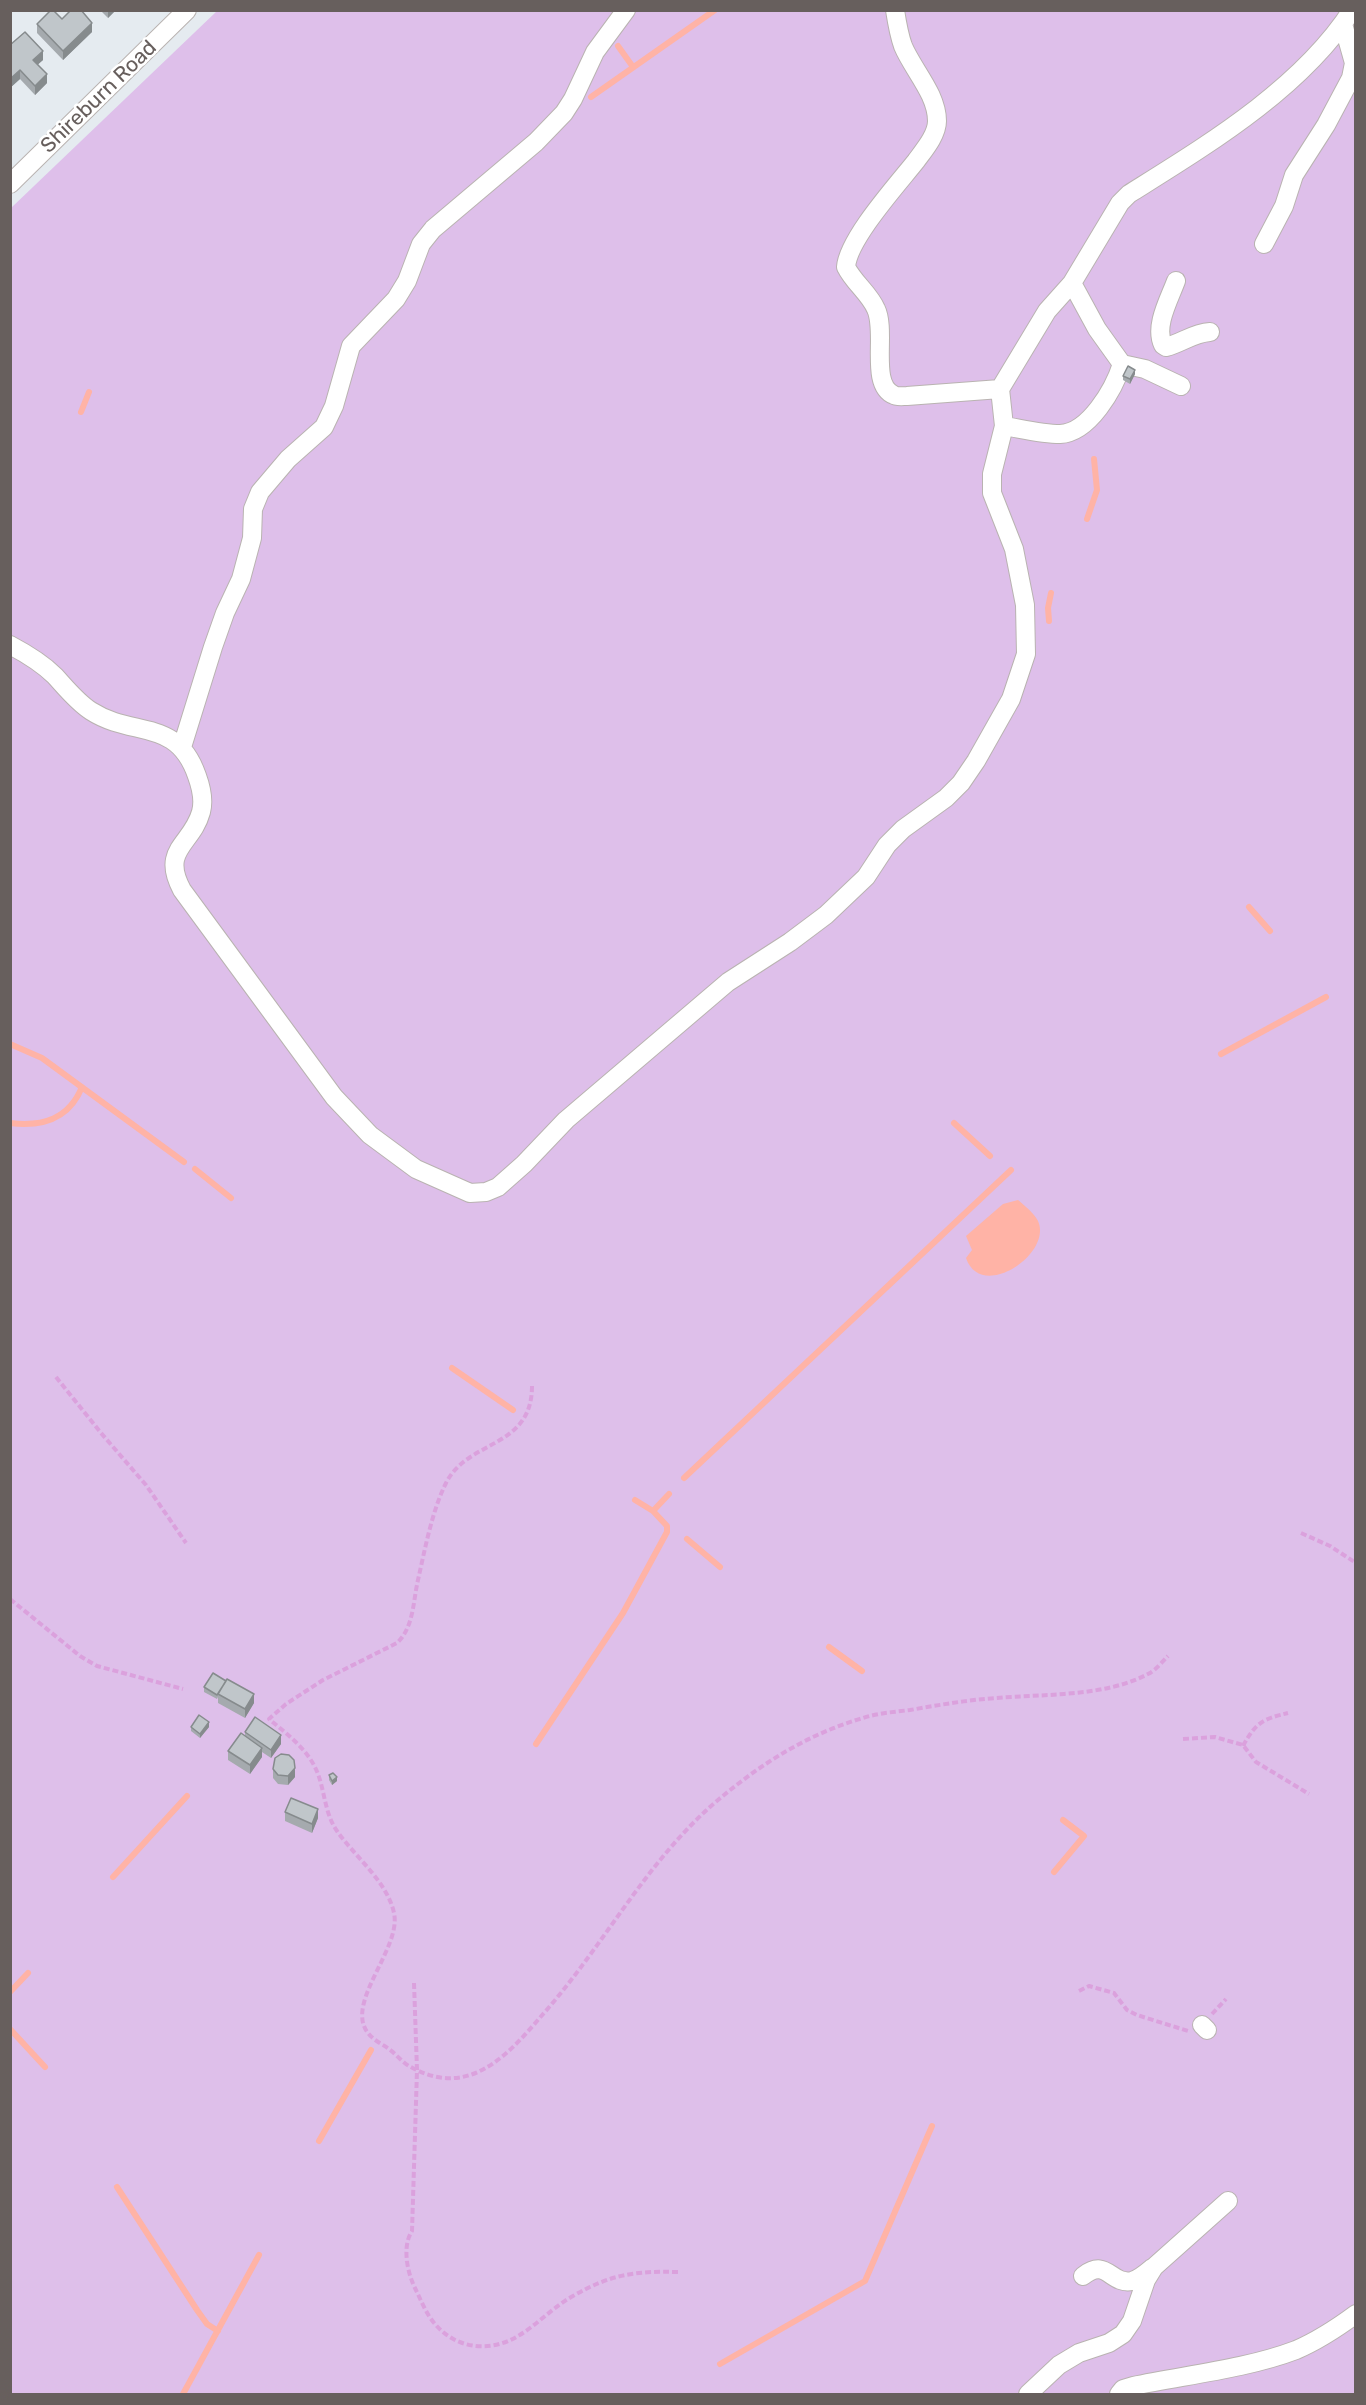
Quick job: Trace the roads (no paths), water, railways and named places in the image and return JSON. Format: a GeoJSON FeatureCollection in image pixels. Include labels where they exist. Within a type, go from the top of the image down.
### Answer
{"type":"FeatureCollection","features":[{"type":"Feature","properties":{"kind":"street","name":"Shireburn Road"},"geometry":{"type":"LineString","coordinates":[[10,184],[188,10]]}},
{"type":"Feature","properties":{"kind":"street"},"geometry":{"type":"LineString","coordinates":[[182,747],[213,647],[241,579],[252,538],[253,509],[260,492],[288,459],[324,427],[334,406],[351,346],[396,299],[407,281],[421,244],[433,229],[536,141],[564,113],[595,52],[626,10]]}},
{"type":"Feature","properties":{"kind":"street"},"geometry":{"type":"LineString","coordinates":[[895,10],[903,46],[928,92],[937,115],[937,124],[926,147],[851,250],[846,267],[877,310],[882,334],[879,367],[881,382],[885,389],[894,396],[1000,389]]}},
{"type":"Feature","properties":{"kind":"street"},"geometry":{"type":"LineString","coordinates":[[10,645],[46,668],[89,710],[118,723],[164,735],[182,747],[194,767],[201,787],[202,801],[198,818],[175,858],[175,877],[182,890],[334,1097],[355,1120],[393,1153],[416,1169],[470,1193],[498,1187],[524,1164],[566,1120],[728,982],[790,942],[834,908],[866,877],[887,845],[946,798],[961,783],[1011,699],[1026,654],[1025,605],[1014,549],[992,493],[992,474],[1004,426],[1000,389],[1047,311],[1072,284],[1097,244],[1110,216],[1129,194],[1216,140],[1303,68],[1348,17]]}},
{"type":"Feature","properties":{"kind":"street"},"geometry":{"type":"LineString","coordinates":[[1264,244],[1284,206],[1294,175],[1326,125],[1351,78],[1354,63],[1348,17]]}},
{"type":"Feature","properties":{"kind":"street"},"geometry":{"type":"LineString","coordinates":[[1163,345],[1160,335],[1162,324],[1176,281]]}},
{"type":"Feature","properties":{"kind":"street"},"geometry":{"type":"LineString","coordinates":[[1072,284],[1097,328],[1122,364],[1145,369],[1181,386]]}},
{"type":"Feature","properties":{"kind":"street"},"geometry":{"type":"LineString","coordinates":[[1163,345],[1166,347],[1174,345],[1197,333],[1210,332]]}},
{"type":"Feature","properties":{"kind":"street"},"geometry":{"type":"LineString","coordinates":[[1145,369],[1163,345]]}},
{"type":"Feature","properties":{"kind":"street"},"geometry":{"type":"LineString","coordinates":[[1004,426],[1059,434],[1080,427],[1095,412],[1112,388],[1122,364]]}},
{"type":"Feature","properties":{"kind":"street"},"geometry":{"type":"LineString","coordinates":[[1083,2276],[1097,2268],[1122,2281],[1132,2281],[1154,2267],[1228,2201]]}},
{"type":"Feature","properties":{"kind":"street"},"geometry":{"type":"LineString","coordinates":[[1028,2394],[1059,2365],[1079,2353],[1109,2343],[1123,2334],[1132,2321],[1143,2288],[1154,2267]]}},
{"type":"Feature","properties":{"kind":"street"},"geometry":{"type":"LineString","coordinates":[[1119,2394],[1123,2389],[1133,2386],[1246,2364],[1294,2351],[1314,2342],[1356,2314]]}},
{"type":"Feature","properties":{"kind":"waterway"},"geometry":{"type":"LineString","coordinates":[[591,97],[715,10]]}},
{"type":"Feature","properties":{"kind":"waterway"},"geometry":{"type":"LineString","coordinates":[[618,46],[633,67]]}},
{"type":"Feature","properties":{"kind":"waterway"},"geometry":{"type":"LineString","coordinates":[[81,412],[89,392]]}},
{"type":"Feature","properties":{"kind":"waterway"},"geometry":{"type":"LineString","coordinates":[[1087,519],[1097,490],[1094,459]]}},
{"type":"Feature","properties":{"kind":"waterway"},"geometry":{"type":"LineString","coordinates":[[1049,621],[1048,608],[1051,593]]}},
{"type":"Feature","properties":{"kind":"waterway"},"geometry":{"type":"LineString","coordinates":[[1249,907],[1270,931]]}},
{"type":"Feature","properties":{"kind":"waterway"},"geometry":{"type":"LineString","coordinates":[[1221,1054],[1326,997]]}},
{"type":"Feature","properties":{"kind":"waterway"},"geometry":{"type":"LineString","coordinates":[[10,1044],[42,1058],[184,1162]]}},
{"type":"Feature","properties":{"kind":"waterway"},"geometry":{"type":"LineString","coordinates":[[10,1123],[33,1124],[54,1118],[70,1107],[82,1087]]}},
{"type":"Feature","properties":{"kind":"waterway"},"geometry":{"type":"LineString","coordinates":[[954,1123],[990,1156]]}},
{"type":"Feature","properties":{"kind":"waterway"},"geometry":{"type":"LineString","coordinates":[[195,1169],[231,1198]]}},
{"type":"Feature","properties":{"kind":"waterway"},"geometry":{"type":"LineString","coordinates":[[684,1478],[1011,1170]]}},
{"type":"Feature","properties":{"kind":"waterway"},"geometry":{"type":"LineString","coordinates":[[452,1368],[513,1410]]}},
{"type":"Feature","properties":{"kind":"waterway"},"geometry":{"type":"LineString","coordinates":[[653,1511],[669,1494]]}},
{"type":"Feature","properties":{"kind":"waterway"},"geometry":{"type":"LineString","coordinates":[[536,1744],[623,1613],[667,1532],[667,1526],[653,1511],[635,1500]]}},
{"type":"Feature","properties":{"kind":"waterway"},"geometry":{"type":"LineString","coordinates":[[687,1539],[720,1567]]}},
{"type":"Feature","properties":{"kind":"waterway"},"geometry":{"type":"LineString","coordinates":[[829,1647],[862,1671]]}},
{"type":"Feature","properties":{"kind":"waterway"},"geometry":{"type":"LineString","coordinates":[[113,1877],[187,1796]]}},
{"type":"Feature","properties":{"kind":"waterway"},"geometry":{"type":"LineString","coordinates":[[1054,1872],[1084,1836],[1063,1820]]}},
{"type":"Feature","properties":{"kind":"waterway"},"geometry":{"type":"LineString","coordinates":[[10,1992],[28,1973]]}},
{"type":"Feature","properties":{"kind":"waterway"},"geometry":{"type":"LineString","coordinates":[[10,2029],[45,2067]]}},
{"type":"Feature","properties":{"kind":"waterway"},"geometry":{"type":"LineString","coordinates":[[319,2141],[371,2050]]}},
{"type":"Feature","properties":{"kind":"waterway"},"geometry":{"type":"LineString","coordinates":[[720,2364],[865,2281],[932,2126]]}},
{"type":"Feature","properties":{"kind":"waterway"},"geometry":{"type":"LineString","coordinates":[[117,2187],[197,2310],[207,2324],[218,2331]]}},
{"type":"Feature","properties":{"kind":"waterway"},"geometry":{"type":"LineString","coordinates":[[183,2394],[259,2255]]}}]}
